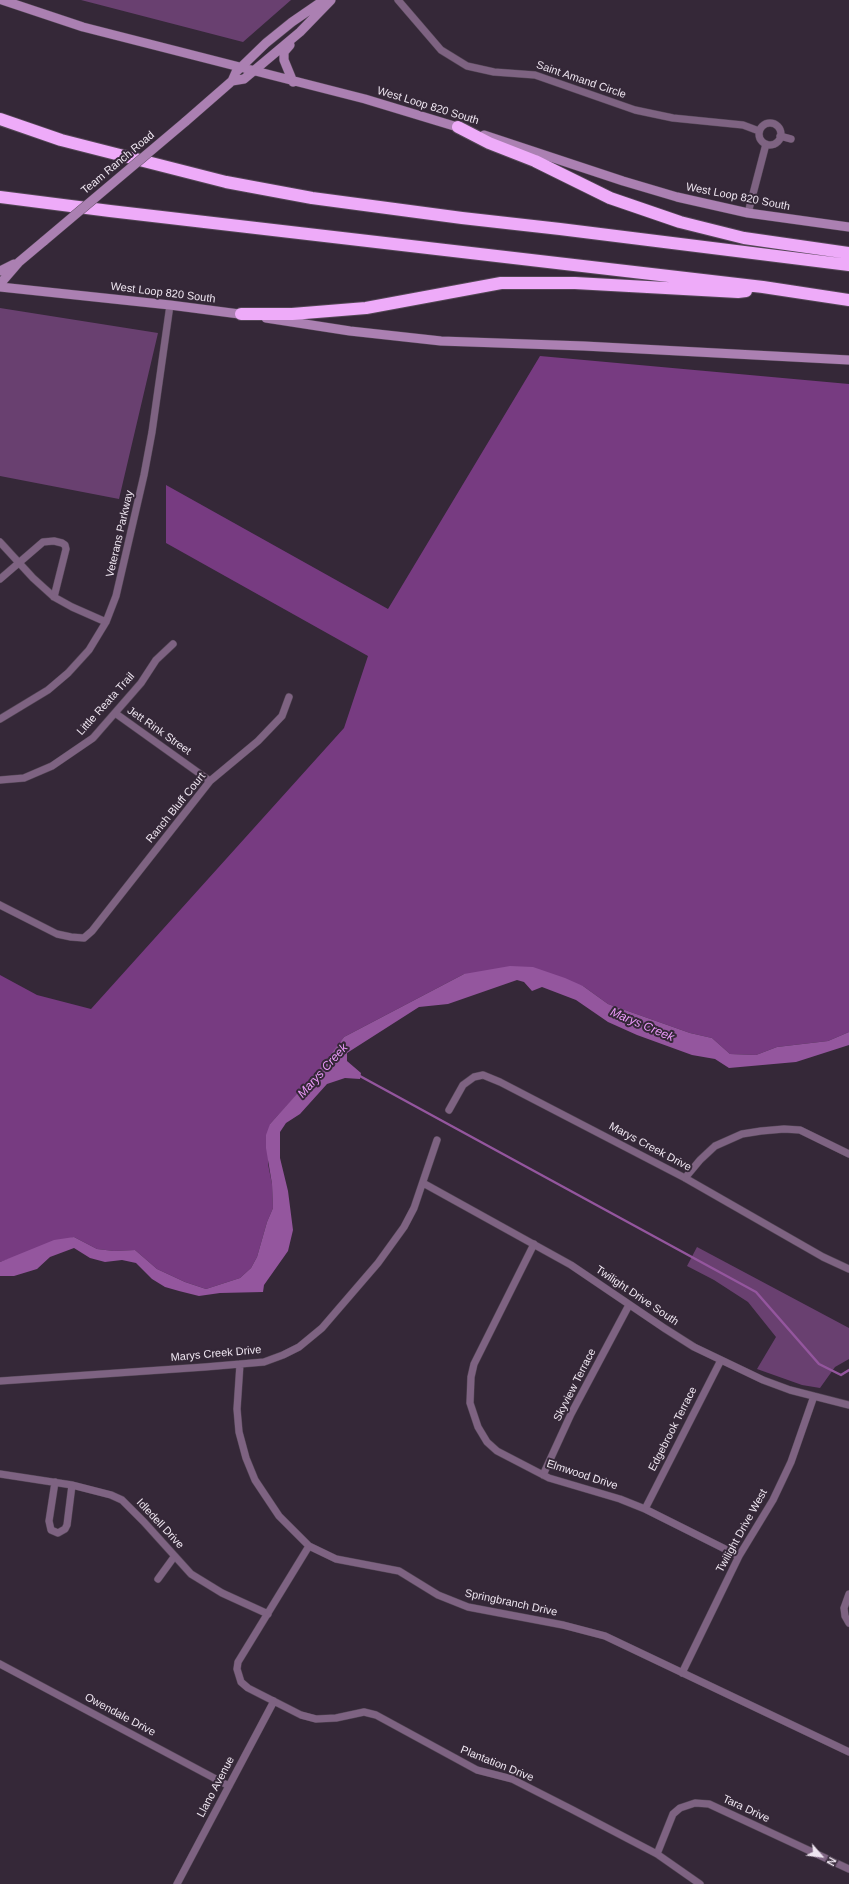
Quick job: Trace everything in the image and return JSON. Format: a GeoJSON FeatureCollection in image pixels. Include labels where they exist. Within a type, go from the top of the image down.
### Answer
{"type":"FeatureCollection","features":[{"type":"Feature","properties":{"kind":"highway"},"geometry":{"type":"LineString","coordinates":[[0,119],[61,140],[226,182],[268,190],[462,218],[849,266]]}},
{"type":"Feature","properties":{"kind":"highway"},"geometry":{"type":"LineString","coordinates":[[458,126],[489,143],[535,162],[610,198],[680,222],[744,238],[849,253]]}},
{"type":"Feature","properties":{"kind":"highway"},"geometry":{"type":"LineString","coordinates":[[0,197],[763,287],[849,300]]}},
{"type":"Feature","properties":{"kind":"highway"},"geometry":{"type":"LineString","coordinates":[[240,314],[292,314],[366,308],[501,283],[575,283],[738,292],[763,287]]}},
{"type":"Feature","properties":{"kind":"main road","name":"West Loop 820 South"},"geometry":{"type":"LineString","coordinates":[[2,0],[83,27],[293,82],[365,99],[458,126],[623,182],[678,197],[748,213],[849,227]]}},
{"type":"Feature","properties":{"kind":"main road","name":"Team Ranch Road"},"geometry":{"type":"LineString","coordinates":[[0,284],[19,262],[232,81],[236,72],[292,22],[324,0]]}},
{"type":"Feature","properties":{"kind":"main road","name":"Team Ranch Road"},"geometry":{"type":"LineString","coordinates":[[232,81],[244,79],[300,32],[331,0]]}},
{"type":"Feature","properties":{"kind":"main road"},"geometry":{"type":"LineString","coordinates":[[293,82],[284,60],[284,52],[300,32]]}},
{"type":"Feature","properties":{"kind":"main road","name":"Team Ranch Road"},"geometry":{"type":"LineString","coordinates":[[0,271],[19,262]]}},
{"type":"Feature","properties":{"kind":"main road","name":"West Loop 820 South"},"geometry":{"type":"LineString","coordinates":[[0,287],[170,305],[350,331],[441,341],[584,346],[849,360]]}},
{"type":"Feature","properties":{"kind":"street","name":"Saint Amand Circle"},"geometry":{"type":"LineString","coordinates":[[398,0],[441,50],[467,66],[494,72],[535,75],[636,110],[673,118],[743,126],[759,131]]}},
{"type":"Feature","properties":{"kind":"street"},"geometry":{"type":"LineString","coordinates":[[764,124],[773,124],[779,129],[780,136],[775,143],[766,144],[760,139],[759,131],[764,124]]}},
{"type":"Feature","properties":{"kind":"street"},"geometry":{"type":"LineString","coordinates":[[780,136],[791,139]]}},
{"type":"Feature","properties":{"kind":"street"},"geometry":{"type":"LineString","coordinates":[[748,213],[766,144]]}},
{"type":"Feature","properties":{"kind":"street","name":"Veterans Parkway"},"geometry":{"type":"LineString","coordinates":[[0,719],[48,690],[68,673],[89,650],[106,622],[116,596],[144,476],[152,432],[170,305]]}},
{"type":"Feature","properties":{"kind":"street"},"geometry":{"type":"LineString","coordinates":[[0,579],[19,561],[43,542],[54,541],[65,545],[66,549],[54,597]]}},
{"type":"Feature","properties":{"kind":"street"},"geometry":{"type":"LineString","coordinates":[[0,542],[33,578],[54,597],[72,607],[106,622]]}},
{"type":"Feature","properties":{"kind":"street","name":"Little Reata Trail"},"geometry":{"type":"LineString","coordinates":[[0,780],[24,778],[52,766],[93,738],[142,683],[156,660],[173,644]]}},
{"type":"Feature","properties":{"kind":"street","name":"Ranch Bluff Court"},"geometry":{"type":"LineString","coordinates":[[0,905],[57,934],[71,938],[84,938],[92,931],[210,781],[271,729],[282,716],[289,697]]}},
{"type":"Feature","properties":{"kind":"street","name":"Jett Rink Street"},"geometry":{"type":"LineString","coordinates":[[115,713],[210,781]]}},
{"type":"Feature","properties":{"kind":"street","name":"Marys Creek Drive"},"geometry":{"type":"LineString","coordinates":[[449,1110],[463,1085],[474,1077],[483,1075],[520,1091],[685,1178],[823,1256],[849,1269]]}},
{"type":"Feature","properties":{"kind":"street"},"geometry":{"type":"LineString","coordinates":[[685,1178],[714,1146],[742,1134],[760,1131],[784,1129],[800,1130],[849,1154]]}},
{"type":"Feature","properties":{"kind":"street","name":"Marys Creek Drive"},"geometry":{"type":"LineString","coordinates":[[0,1381],[264,1362],[283,1355],[299,1346],[322,1328],[391,1246],[414,1208],[437,1140]]}},
{"type":"Feature","properties":{"kind":"street","name":"Twilight Drive South"},"geometry":{"type":"LineString","coordinates":[[423,1183],[571,1265],[694,1347],[763,1380],[849,1405]]}},
{"type":"Feature","properties":{"kind":"street","name":"Elmwood Drive"},"geometry":{"type":"LineString","coordinates":[[534,1244],[474,1364],[469,1392],[470,1402],[478,1427],[487,1442],[497,1451],[543,1475],[620,1499],[645,1509],[739,1556]]}},
{"type":"Feature","properties":{"kind":"street","name":"Skyview Terrace"},"geometry":{"type":"LineString","coordinates":[[543,1475],[572,1414],[629,1305]]}},
{"type":"Feature","properties":{"kind":"street","name":"Edgebrook Terrace"},"geometry":{"type":"LineString","coordinates":[[645,1509],[721,1360]]}},
{"type":"Feature","properties":{"kind":"street","name":"Springbranch Drive"},"geometry":{"type":"LineString","coordinates":[[240,1364],[237,1408],[239,1432],[246,1458],[255,1480],[279,1516],[309,1546],[336,1558],[399,1571],[438,1595],[468,1607],[563,1625],[605,1636],[849,1752]]}},
{"type":"Feature","properties":{"kind":"street","name":"Twilight Drive West"},"geometry":{"type":"LineString","coordinates":[[682,1673],[739,1556],[773,1500],[788,1468],[814,1396]]}},
{"type":"Feature","properties":{"kind":"street","name":"Idledell Drive"},"geometry":{"type":"LineString","coordinates":[[0,1474],[72,1485],[100,1491],[122,1500],[191,1574],[204,1583],[268,1614]]}},
{"type":"Feature","properties":{"kind":"street"},"geometry":{"type":"LineString","coordinates":[[55,1482],[49,1521],[51,1530],[58,1533],[66,1529],[72,1485]]}},
{"type":"Feature","properties":{"kind":"street"},"geometry":{"type":"LineString","coordinates":[[268,1614],[309,1546]]}},
{"type":"Feature","properties":{"kind":"street"},"geometry":{"type":"LineString","coordinates":[[158,1579],[174,1557]]}},
{"type":"Feature","properties":{"kind":"street"},"geometry":{"type":"LineString","coordinates":[[849,1594],[844,1608],[845,1616],[849,1623]]}},
{"type":"Feature","properties":{"kind":"street","name":"Plantation Drive"},"geometry":{"type":"LineString","coordinates":[[268,1614],[238,1662],[238,1676],[241,1682],[248,1688],[301,1715],[316,1719],[336,1718],[364,1712],[376,1715],[458,1761],[477,1770],[512,1779],[657,1854],[700,1884]]}},
{"type":"Feature","properties":{"kind":"street","name":"Owendale Drive"},"geometry":{"type":"LineString","coordinates":[[0,1664],[229,1786]]}},
{"type":"Feature","properties":{"kind":"street","name":"Llano Avenue"},"geometry":{"type":"LineString","coordinates":[[177,1884],[274,1701]]}},
{"type":"Feature","properties":{"kind":"street","name":"Tara Drive"},"geometry":{"type":"LineString","coordinates":[[657,1854],[673,1814],[680,1808],[695,1803],[709,1804],[849,1869]]}},
{"type":"Feature","properties":{"kind":"shaded area"},"geometry":{"type":"Polygon","coordinates":[[[81,0],[291,0],[243,42],[81,0]]]}},
{"type":"Feature","properties":{"kind":"shaded area"},"geometry":{"type":"Polygon","coordinates":[[[0,308],[158,333],[119,499],[0,476],[0,308]]]}},
{"type":"Feature","properties":{"kind":"shaded area"},"geometry":{"type":"Polygon","coordinates":[[[540,356],[849,384],[849,1032],[828,1041],[777,1047],[756,1055],[730,1054],[712,1038],[690,1033],[608,1004],[583,986],[464,974],[344,1037],[323,1066],[270,1124],[268,1164],[272,1184],[273,1208],[267,1222],[257,1257],[251,1268],[240,1278],[206,1289],[185,1282],[157,1269],[135,1250],[114,1251],[97,1249],[74,1237],[0,1262],[0,975],[37,995],[91,1009],[344,728],[368,656],[166,543],[166,485],[388,609],[540,356]]]}},
{"type":"Feature","properties":{"kind":"shaded area"},"geometry":{"type":"Polygon","coordinates":[[[697,1247],[849,1328],[849,1359],[835,1367],[820,1388],[802,1385],[757,1369],[776,1337],[748,1302],[714,1280],[687,1266],[697,1247]]]}},
{"type":"Feature","properties":{"kind":"water","name":"Marys Creek"},"geometry":{"type":"Polygon","coordinates":[[[510,966],[533,967],[565,978],[583,986],[608,1004],[690,1033],[712,1038],[730,1054],[756,1055],[777,1047],[828,1041],[849,1032],[849,1045],[796,1062],[729,1068],[715,1059],[692,1055],[637,1035],[608,1022],[576,1000],[542,987],[532,991],[524,982],[517,980],[448,1004],[419,1007],[347,1053],[347,1061],[361,1073],[360,1079],[345,1078],[327,1084],[300,1114],[286,1123],[280,1132],[280,1158],[288,1191],[293,1230],[288,1251],[264,1285],[263,1292],[220,1293],[199,1296],[165,1287],[152,1279],[136,1263],[122,1260],[105,1262],[90,1258],[74,1248],[50,1257],[37,1269],[14,1276],[0,1276],[0,1262],[54,1240],[74,1237],[97,1249],[114,1251],[135,1250],[157,1269],[185,1282],[206,1289],[240,1278],[251,1268],[257,1257],[267,1222],[273,1208],[272,1184],[266,1148],[266,1135],[270,1124],[322,1066],[344,1037],[464,974],[510,966]]]}},
{"type":"Feature","properties":{"kind":"waterway"},"geometry":{"type":"LineString","coordinates":[[358,1075],[756,1292],[819,1364],[841,1375],[849,1370]]}}]}
